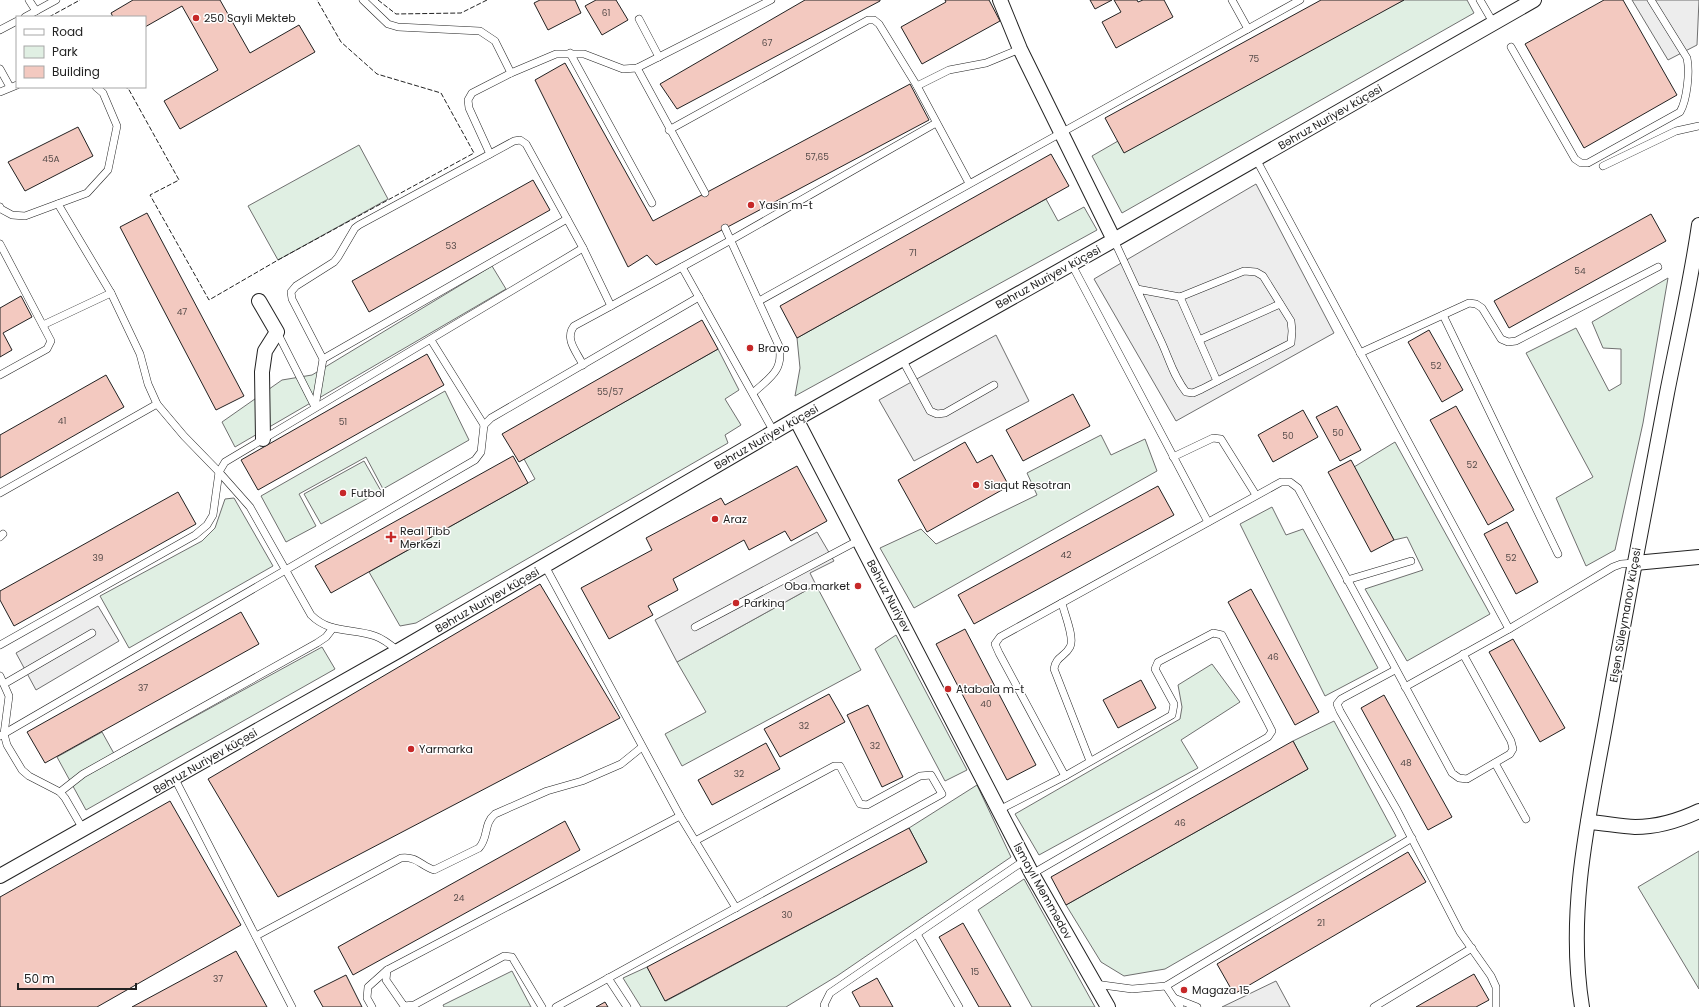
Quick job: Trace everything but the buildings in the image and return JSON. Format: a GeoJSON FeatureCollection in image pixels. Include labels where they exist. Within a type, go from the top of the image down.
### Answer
{"type":"FeatureCollection","features":[{"type":"Feature","properties":{"kind":"street"},"geometry":{"type":"LineString","coordinates":[[1000,0],[1020,49],[1114,240]]}},
{"type":"Feature","properties":{"kind":"street","name":"Bəhruz Nuriyev küçəsi"},"geometry":{"type":"LineString","coordinates":[[0,876],[398,651],[796,419],[1114,240],[1534,0]]}},
{"type":"Feature","properties":{"kind":"street","name":"Elşən Süleymanov küçəsi"},"geometry":{"type":"LineString","coordinates":[[1582,1007],[1576,947],[1577,914],[1579,882],[1588,822],[1634,563],[1699,230]]}},
{"type":"Feature","properties":{"kind":"street"},"geometry":{"type":"LineString","coordinates":[[259,301],[277,332],[265,351],[262,372],[263,439]]}},
{"type":"Feature","properties":{"kind":"street","name":"Bəhruz Nuriyev"},"geometry":{"type":"LineString","coordinates":[[796,419],[981,772]]}},
{"type":"Feature","properties":{"kind":"street"},"geometry":{"type":"LineString","coordinates":[[1634,563],[1699,557]]}},
{"type":"Feature","properties":{"kind":"street","name":"İsmayıl Məmmədov"},"geometry":{"type":"LineString","coordinates":[[981,772],[1032,874],[1108,1007]]}},
{"type":"Feature","properties":{"kind":"street"},"geometry":{"type":"LineString","coordinates":[[1588,822],[1635,827],[1674,821],[1699,811]]}},
{"type":"Feature","properties":{"kind":"lane"},"geometry":{"type":"LineString","coordinates":[[28,0],[36,11]]}},
{"type":"Feature","properties":{"kind":"lane"},"geometry":{"type":"LineString","coordinates":[[26,16],[56,0]]}},
{"type":"Feature","properties":{"kind":"lane"},"geometry":{"type":"LineString","coordinates":[[363,0],[388,24],[398,27],[480,31],[495,41],[511,73]]}},
{"type":"Feature","properties":{"kind":"lane"},"geometry":{"type":"LineString","coordinates":[[490,154],[469,108],[468,100],[472,93],[511,73],[556,54],[584,54],[623,69],[637,68],[771,0]]}},
{"type":"Feature","properties":{"kind":"lane"},"geometry":{"type":"LineString","coordinates":[[1232,0],[1248,28]]}},
{"type":"Feature","properties":{"kind":"lane"},"geometry":{"type":"LineString","coordinates":[[759,301],[1300,0]]}},
{"type":"Feature","properties":{"kind":"lane"},"geometry":{"type":"LineString","coordinates":[[1480,0],[1494,24]]}},
{"type":"Feature","properties":{"kind":"lane"},"geometry":{"type":"LineString","coordinates":[[1511,47],[1575,159],[1581,163],[1588,163],[1680,112],[1683,106],[1689,68],[1687,58],[1651,0]]}},
{"type":"Feature","properties":{"kind":"lane"},"geometry":{"type":"LineString","coordinates":[[639,19],[659,57]]}},
{"type":"Feature","properties":{"kind":"lane"},"geometry":{"type":"LineString","coordinates":[[669,130],[868,20],[874,20],[879,24],[917,86],[969,183]]}},
{"type":"Feature","properties":{"kind":"lane"},"geometry":{"type":"LineString","coordinates":[[0,30],[16,22]]}},
{"type":"Feature","properties":{"kind":"lane"},"geometry":{"type":"LineString","coordinates":[[917,86],[949,70],[986,63],[1020,49]]}},
{"type":"Feature","properties":{"kind":"lane"},"geometry":{"type":"LineString","coordinates":[[570,53],[652,203]]}},
{"type":"Feature","properties":{"kind":"lane"},"geometry":{"type":"LineString","coordinates":[[637,68],[669,130],[705,193]]}},
{"type":"Feature","properties":{"kind":"lane"},"geometry":{"type":"LineString","coordinates":[[0,69],[13,86],[0,92]]}},
{"type":"Feature","properties":{"kind":"lane"},"geometry":{"type":"LineString","coordinates":[[0,207],[12,215],[25,216],[87,193],[108,170],[117,126],[103,93],[97,88]]}},
{"type":"Feature","properties":{"kind":"lane"},"geometry":{"type":"LineString","coordinates":[[1670,117],[1676,131]]}},
{"type":"Feature","properties":{"kind":"lane"},"geometry":{"type":"LineString","coordinates":[[583,364],[570,339],[570,332],[574,326],[732,240],[936,123]]}},
{"type":"Feature","properties":{"kind":"lane"},"geometry":{"type":"LineString","coordinates":[[1603,166],[1676,131],[1699,126]]}},
{"type":"Feature","properties":{"kind":"lane"},"geometry":{"type":"LineString","coordinates":[[315,407],[323,359],[292,300],[291,292],[296,286],[334,262],[359,225],[514,141],[520,140],[526,144],[583,248],[611,306]]}},
{"type":"Feature","properties":{"kind":"lane"},"geometry":{"type":"LineString","coordinates":[[1256,159],[1509,629]]}},
{"type":"Feature","properties":{"kind":"lane"},"geometry":{"type":"LineString","coordinates":[[58,204],[111,293],[140,354],[148,384],[157,404],[184,436],[250,507],[311,615],[320,624],[375,636],[398,651]]}},
{"type":"Feature","properties":{"kind":"lane"},"geometry":{"type":"LineString","coordinates":[[323,359],[567,219]]}},
{"type":"Feature","properties":{"kind":"lane"},"geometry":{"type":"LineString","coordinates":[[725,228],[732,240],[779,346],[781,355],[778,370],[753,393]]}},
{"type":"Feature","properties":{"kind":"lane"},"geometry":{"type":"LineString","coordinates":[[1114,240],[1160,339],[1176,380],[1186,392],[1193,393],[1291,343],[1291,321],[1263,276],[1256,272],[1244,270],[1180,297],[1137,289]]}},
{"type":"Feature","properties":{"kind":"lane"},"geometry":{"type":"LineString","coordinates":[[0,244],[51,341],[47,349],[0,375]]}},
{"type":"Feature","properties":{"kind":"lane"},"geometry":{"type":"LineString","coordinates":[[0,645],[195,535],[207,525],[213,515],[219,472],[225,462],[583,248]]}},
{"type":"Feature","properties":{"kind":"lane"},"geometry":{"type":"LineString","coordinates":[[1071,264],[1208,522]]}},
{"type":"Feature","properties":{"kind":"lane"},"geometry":{"type":"LineString","coordinates":[[682,267],[774,432]]}},
{"type":"Feature","properties":{"kind":"lane"},"geometry":{"type":"LineString","coordinates":[[1360,353],[1469,303],[1476,304],[1482,308],[1501,339],[1508,342],[1516,341],[1658,267]]}},
{"type":"Feature","properties":{"kind":"lane"},"geometry":{"type":"LineString","coordinates":[[43,325],[111,293]]}},
{"type":"Feature","properties":{"kind":"lane"},"geometry":{"type":"LineString","coordinates":[[484,425],[491,418],[699,297]]}},
{"type":"Feature","properties":{"kind":"lane"},"geometry":{"type":"LineString","coordinates":[[1180,297],[1217,381]]}},
{"type":"Feature","properties":{"kind":"lane"},"geometry":{"type":"LineString","coordinates":[[1199,340],[1280,304]]}},
{"type":"Feature","properties":{"kind":"lane"},"geometry":{"type":"LineString","coordinates":[[1443,315],[1558,554]]}},
{"type":"Feature","properties":{"kind":"lane"},"geometry":{"type":"LineString","coordinates":[[277,332],[315,407]]}},
{"type":"Feature","properties":{"kind":"lane"},"geometry":{"type":"LineString","coordinates":[[2,735],[475,460],[481,452],[484,425],[431,340]]}},
{"type":"Feature","properties":{"kind":"lane"},"geometry":{"type":"LineString","coordinates":[[902,359],[930,411],[937,414],[945,413],[994,385]]}},
{"type":"Feature","properties":{"kind":"lane"},"geometry":{"type":"LineString","coordinates":[[0,493],[157,404]]}},
{"type":"Feature","properties":{"kind":"lane"},"geometry":{"type":"LineString","coordinates":[[1173,457],[1213,438],[1221,439],[1256,495]]}},
{"type":"Feature","properties":{"kind":"lane"},"geometry":{"type":"LineString","coordinates":[[1065,776],[999,653],[996,644],[1000,637],[1281,482],[1290,482],[1298,488],[1452,773],[1458,778],[1466,778],[1495,763],[1510,754],[1513,749],[1511,742],[1463,654]]}},
{"type":"Feature","properties":{"kind":"lane"},"geometry":{"type":"LineString","coordinates":[[695,627],[859,540]]}},
{"type":"Feature","properties":{"kind":"lane"},"geometry":{"type":"LineString","coordinates":[[1347,580],[1411,561]]}},
{"type":"Feature","properties":{"kind":"lane"},"geometry":{"type":"LineString","coordinates":[[1405,687],[1509,629],[1613,567],[1621,564],[1634,563]]}},
{"type":"Feature","properties":{"kind":"lane"},"geometry":{"type":"LineString","coordinates":[[546,566],[680,816],[736,908]]}},
{"type":"Feature","properties":{"kind":"lane"},"geometry":{"type":"LineString","coordinates":[[1062,603],[1071,638],[1070,646],[1055,662],[1054,669],[1090,761]]}},
{"type":"Feature","properties":{"kind":"lane"},"geometry":{"type":"LineString","coordinates":[[60,792],[83,774],[317,643],[326,637],[333,628]]}},
{"type":"Feature","properties":{"kind":"lane"},"geometry":{"type":"LineString","coordinates":[[4,684],[92,633]]}},
{"type":"Feature","properties":{"kind":"lane"},"geometry":{"type":"LineString","coordinates":[[1000,810],[1065,776],[1172,715],[1174,704],[1155,669],[1158,662],[1213,633],[1222,635],[1272,731],[1268,737],[1032,874]]}},
{"type":"Feature","properties":{"kind":"lane"},"geometry":{"type":"LineString","coordinates":[[1396,670],[1341,699],[1337,704],[1397,810],[1460,932],[1491,976],[1496,987],[1496,1007]]}},
{"type":"Feature","properties":{"kind":"lane"},"geometry":{"type":"LineString","coordinates":[[0,676],[9,696],[2,735],[7,745],[22,770],[29,776],[60,792],[66,798],[83,829]]}},
{"type":"Feature","properties":{"kind":"lane"},"geometry":{"type":"LineString","coordinates":[[256,936],[401,858],[410,857],[434,870],[479,848],[484,843],[489,819],[495,814],[547,791],[582,781],[621,764],[642,747]]}},
{"type":"Feature","properties":{"kind":"lane"},"geometry":{"type":"LineString","coordinates":[[1495,763],[1526,819]]}},
{"type":"Feature","properties":{"kind":"lane"},"geometry":{"type":"LineString","coordinates":[[556,1007],[942,794],[931,775],[920,776],[867,805],[860,804],[840,766],[834,766],[695,841]]}},
{"type":"Feature","properties":{"kind":"lane"},"geometry":{"type":"LineString","coordinates":[[175,778],[292,1007]]}},
{"type":"Feature","properties":{"kind":"lane"},"geometry":{"type":"LineString","coordinates":[[372,1007],[367,998],[368,987],[387,970],[680,816]]}},
{"type":"Feature","properties":{"kind":"lane"},"geometry":{"type":"LineString","coordinates":[[1095,984],[1132,989],[1166,986],[1412,838]]}},
{"type":"Feature","properties":{"kind":"lane"},"geometry":{"type":"LineString","coordinates":[[826,1007],[824,1005],[830,993],[1025,860]]}},
{"type":"Feature","properties":{"kind":"lane"},"geometry":{"type":"LineString","coordinates":[[917,934],[959,1007]]}},
{"type":"Feature","properties":{"kind":"lane"},"geometry":{"type":"LineString","coordinates":[[1374,1007],[1472,948]]}},
{"type":"Feature","properties":{"kind":"lane"},"geometry":{"type":"LineString","coordinates":[[387,970],[386,980],[404,1006],[414,1005],[504,956],[512,957],[542,1007]]}},
{"type":"Feature","properties":{"kind":"lane"},"geometry":{"type":"LineString","coordinates":[[608,978],[627,1007]]}},
{"type":"Feature","properties":{"kind":"lane"},"geometry":{"type":"LineString","coordinates":[[1166,986],[1180,1007]]}},
{"type":"Feature","properties":{"kind":"lane"},"geometry":{"type":"LineString","coordinates":[[1174,998],[1197,1007]]}},
{"type":"Feature","properties":{"kind":"green space"},"geometry":{"type":"Polygon","coordinates":[[[1404,0],[1467,0],[1474,13],[1122,213],[1092,156],[1118,141],[1404,0]]]}},
{"type":"Feature","properties":{"kind":"green space"},"geometry":{"type":"Polygon","coordinates":[[[359,145],[388,199],[278,260],[248,206],[359,145]]]}},
{"type":"Feature","properties":{"kind":"green space"},"geometry":{"type":"Polygon","coordinates":[[[1046,199],[1058,221],[1084,207],[1097,230],[795,396],[800,368],[797,338],[1046,199]]]}},
{"type":"Feature","properties":{"kind":"green space"},"geometry":{"type":"Polygon","coordinates":[[[492,266],[506,289],[235,447],[222,422],[282,380],[312,375],[492,266]]]}},
{"type":"Feature","properties":{"kind":"green space"},"geometry":{"type":"Polygon","coordinates":[[[1668,278],[1643,423],[1615,550],[1586,566],[1556,498],[1593,477],[1526,353],[1576,328],[1609,391],[1621,384],[1621,349],[1603,348],[1592,322],[1668,278]]]}},
{"type":"Feature","properties":{"kind":"green space"},"geometry":{"type":"Polygon","coordinates":[[[718,349],[739,390],[725,399],[741,425],[725,435],[728,443],[416,623],[400,626],[369,572],[535,479],[524,459],[718,349]]]}},
{"type":"Feature","properties":{"kind":"green space"},"geometry":{"type":"Polygon","coordinates":[[[445,391],[469,440],[383,489],[366,457],[299,494],[316,526],[286,542],[261,496],[445,391]]]}},
{"type":"Feature","properties":{"kind":"green space"},"geometry":{"type":"Polygon","coordinates":[[[1101,435],[1111,455],[1145,439],[1157,471],[914,608],[880,548],[921,529],[936,544],[1037,495],[1027,473],[1101,435]]]}},
{"type":"Feature","properties":{"kind":"green space"},"geometry":{"type":"Polygon","coordinates":[[[1395,442],[1490,614],[1407,661],[1365,589],[1423,570],[1407,537],[1394,540],[1354,467],[1395,442]]]}},
{"type":"Feature","properties":{"kind":"green space","name":"Futbol"},"geometry":{"type":"Polygon","coordinates":[[[364,461],[381,491],[321,524],[304,494],[364,461]]]}},
{"type":"Feature","properties":{"kind":"green space"},"geometry":{"type":"Polygon","coordinates":[[[234,498],[273,566],[129,648],[100,596],[202,541],[215,528],[225,499],[234,498]]]}},
{"type":"Feature","properties":{"kind":"green space"},"geometry":{"type":"Polygon","coordinates":[[[1272,507],[1286,535],[1303,529],[1378,668],[1325,696],[1240,524],[1272,507]]]}},
{"type":"Feature","properties":{"kind":"green space"},"geometry":{"type":"Polygon","coordinates":[[[816,585],[861,670],[682,766],[665,734],[706,712],[677,662],[816,585]]]}},
{"type":"Feature","properties":{"kind":"green space"},"geometry":{"type":"Polygon","coordinates":[[[896,635],[967,770],[945,781],[875,649],[896,635]]]}},
{"type":"Feature","properties":{"kind":"green space"},"geometry":{"type":"Polygon","coordinates":[[[322,647],[335,669],[86,810],[57,757],[102,732],[117,759],[322,647]]]}},
{"type":"Feature","properties":{"kind":"green space"},"geometry":{"type":"Polygon","coordinates":[[[1212,664],[1240,702],[1181,740],[1198,768],[1039,855],[1015,814],[1180,719],[1182,707],[1178,685],[1212,664]]]}},
{"type":"Feature","properties":{"kind":"green space"},"geometry":{"type":"Polygon","coordinates":[[[1334,721],[1396,836],[1165,969],[1124,976],[1101,962],[1066,905],[1308,769],[1293,741],[1334,721]]]}},
{"type":"Feature","properties":{"kind":"green space"},"geometry":{"type":"Polygon","coordinates":[[[977,785],[1011,857],[837,976],[786,1007],[641,1007],[623,978],[647,967],[666,1001],[927,862],[909,828],[977,785]]]}},
{"type":"Feature","properties":{"kind":"green space"},"geometry":{"type":"Polygon","coordinates":[[[1699,851],[1699,989],[1638,887],[1699,851]]]}},
{"type":"Feature","properties":{"kind":"green space"},"geometry":{"type":"Polygon","coordinates":[[[1024,879],[1095,1007],[1032,1007],[978,910],[1024,879]]]}},
{"type":"Feature","properties":{"kind":"green space"},"geometry":{"type":"Polygon","coordinates":[[[512,971],[531,1007],[444,1007],[443,1005],[512,971]]]}},
{"type":"Feature","properties":{"kind":"shaded area"},"geometry":{"type":"Polygon","coordinates":[[[1632,0],[1699,0],[1697,45],[1668,60],[1632,0]]]}},
{"type":"Feature","properties":{"kind":"shaded area"},"geometry":{"type":"Polygon","coordinates":[[[1256,184],[1334,333],[1176,421],[1094,279],[1256,184]]]}},
{"type":"Feature","properties":{"kind":"shaded area"},"geometry":{"type":"Polygon","coordinates":[[[996,335],[1029,401],[914,461],[879,400],[996,335]]]}},
{"type":"Feature","properties":{"kind":"shaded area","name":"Parkinq"},"geometry":{"type":"Polygon","coordinates":[[[817,532],[834,561],[810,573],[816,585],[677,662],[655,620],[817,532]]]}},
{"type":"Feature","properties":{"kind":"shaded area"},"geometry":{"type":"Polygon","coordinates":[[[98,606],[119,641],[36,690],[16,653],[98,606]]]}},
{"type":"Feature","properties":{"kind":"shaded area"},"geometry":{"type":"Polygon","coordinates":[[[1276,981],[1290,1007],[1222,1007],[1276,981]]]}},
{"type":"Feature","properties":{"kind":"fence"},"geometry":{"type":"LineString","coordinates":[[51,16],[80,0]]}},
{"type":"Feature","properties":{"kind":"fence"},"geometry":{"type":"LineString","coordinates":[[128,88],[179,180],[150,195],[209,300],[278,260],[474,153],[441,93],[377,74],[341,42],[317,0]]}},
{"type":"Feature","properties":{"kind":"fence"},"geometry":{"type":"LineString","coordinates":[[378,0],[396,14],[461,13],[487,0]]}},
{"type":"Feature","properties":{"kind":"place","name":"250 Sayli Mekteb"},"geometry":{"type":"Point","coordinates":[196,18]}},
{"type":"Feature","properties":{"kind":"place","name":"Yasin m-t"},"geometry":{"type":"Point","coordinates":[751,205]}},
{"type":"Feature","properties":{"kind":"place","name":"Bravo"},"geometry":{"type":"Point","coordinates":[750,348]}},
{"type":"Feature","properties":{"kind":"place","name":"Siaqut Resotran"},"geometry":{"type":"Point","coordinates":[976,485]}},
{"type":"Feature","properties":{"kind":"place","name":"Futbol"},"geometry":{"type":"Point","coordinates":[343,493]}},
{"type":"Feature","properties":{"kind":"place","name":"Araz"},"geometry":{"type":"Point","coordinates":[715,519]}},
{"type":"Feature","properties":{"kind":"place","name":"Real Tibb Mərkəzi"},"geometry":{"type":"Point","coordinates":[391,537]}},
{"type":"Feature","properties":{"kind":"place","name":"Oba market"},"geometry":{"type":"Point","coordinates":[858,586]}},
{"type":"Feature","properties":{"kind":"place","name":"Parkinq"},"geometry":{"type":"Point","coordinates":[736,603]}},
{"type":"Feature","properties":{"kind":"place","name":"Atabala m-t"},"geometry":{"type":"Point","coordinates":[948,689]}},
{"type":"Feature","properties":{"kind":"place","name":"Yarmarka"},"geometry":{"type":"Point","coordinates":[411,749]}},
{"type":"Feature","properties":{"kind":"place","name":"Magaza 15"},"geometry":{"type":"Point","coordinates":[1184,990]}}]}
